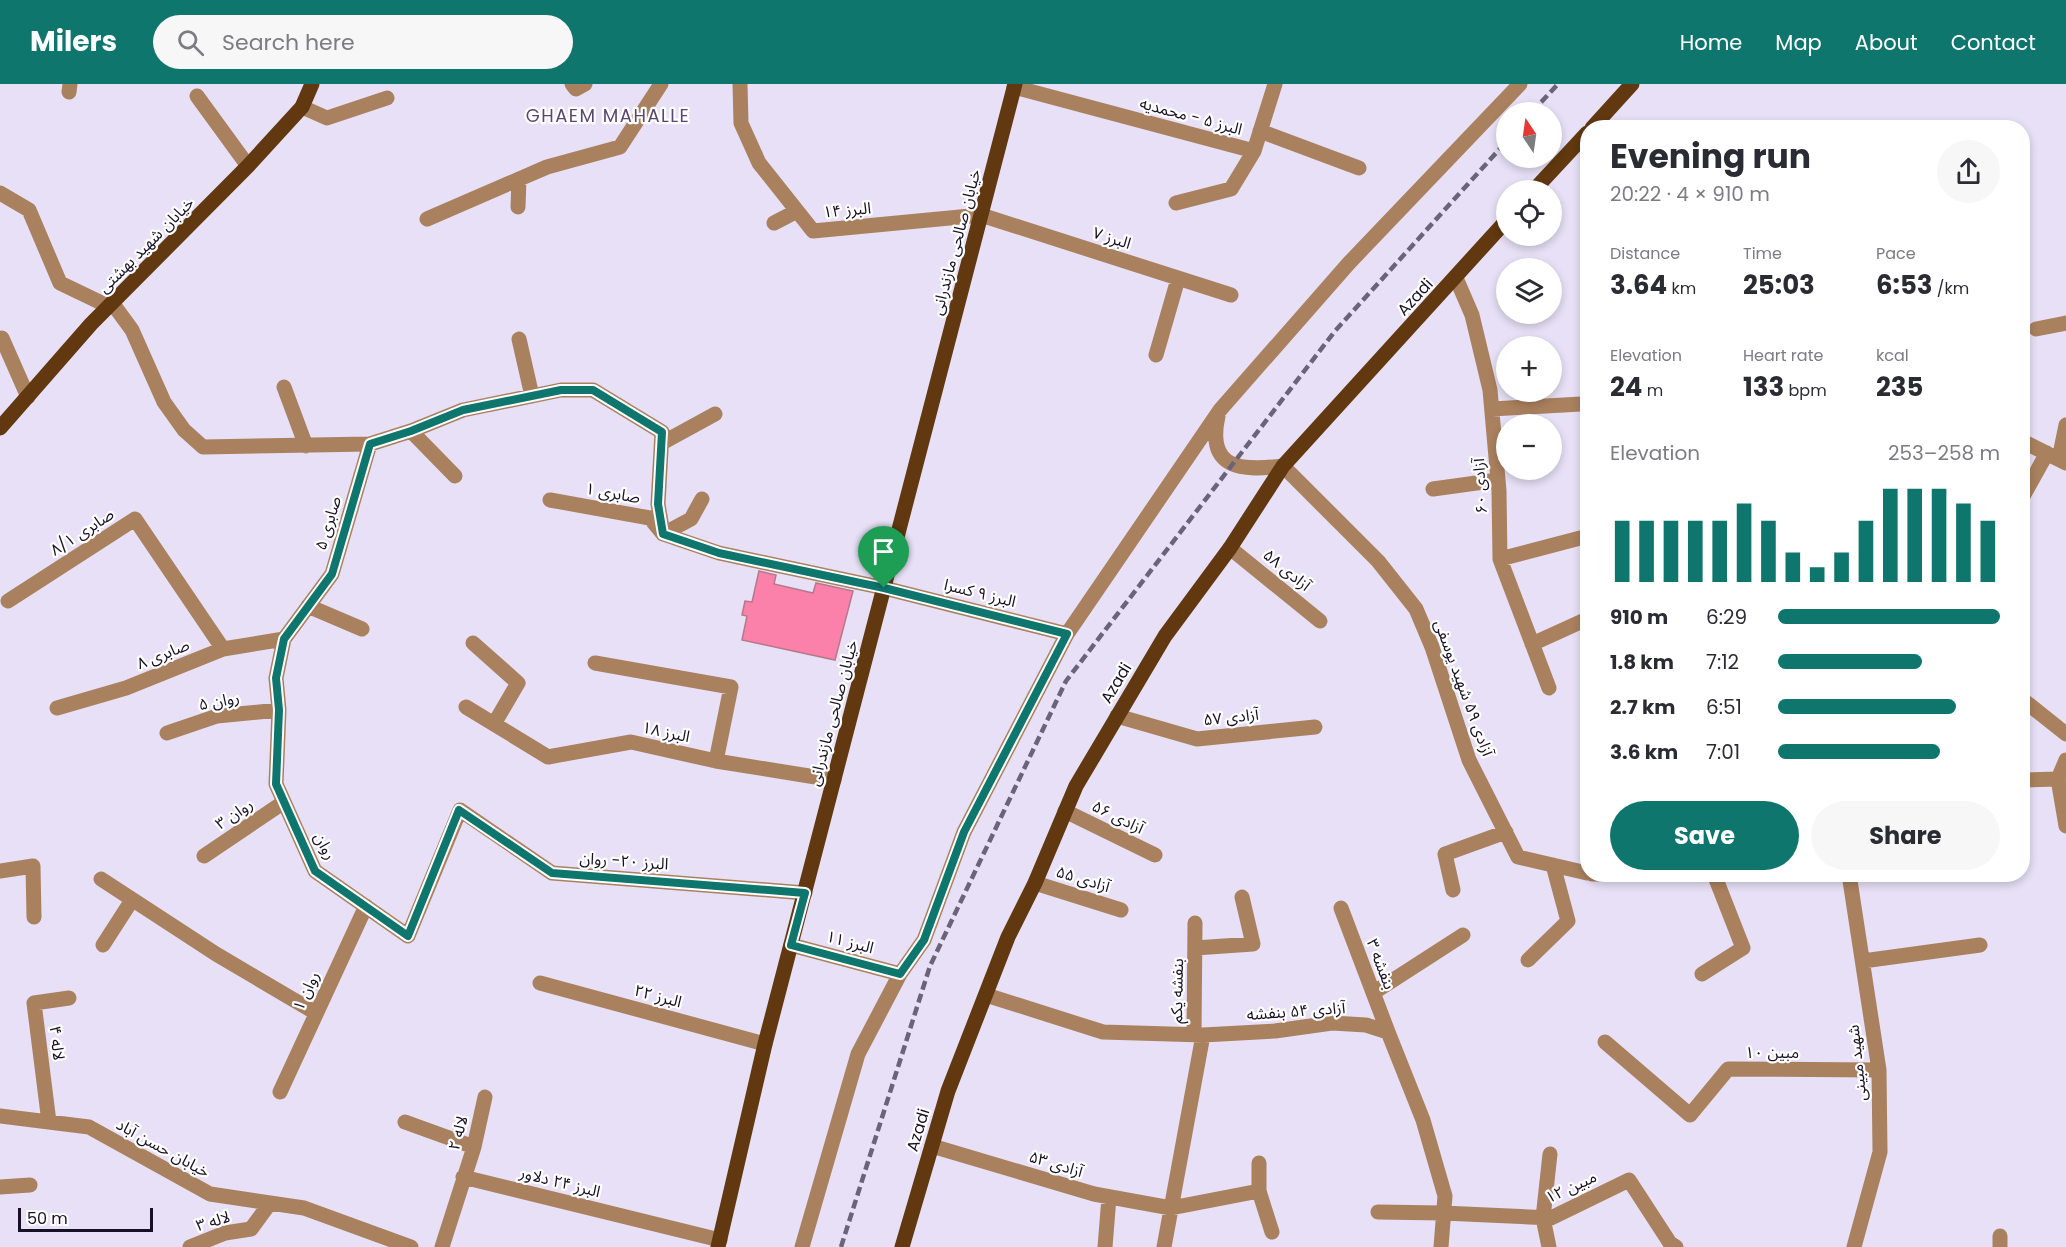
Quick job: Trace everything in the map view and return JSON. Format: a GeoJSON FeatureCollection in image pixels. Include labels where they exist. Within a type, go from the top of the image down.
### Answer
{"type":"FeatureCollection","features":[{"type":"Feature","properties":{"kind":"main road","name":"خیابان شهید بهشتی"},"geometry":{"type":"LineString","coordinates":[[0,428],[91,324],[248,166],[302,107],[312,84]]}},
{"type":"Feature","properties":{"kind":"main road"},"geometry":{"type":"LineString","coordinates":[[1601,120],[1632,84]]}},
{"type":"Feature","properties":{"kind":"main road","name":"خیابان صالحی مازندرانی"},"geometry":{"type":"LineString","coordinates":[[719,1243],[765,1044],[1015,86]]}},
{"type":"Feature","properties":{"kind":"main road"},"geometry":{"type":"LineString","coordinates":[[1544,180],[1580,143]]}},
{"type":"Feature","properties":{"kind":"main road","name":"Azadi"},"geometry":{"type":"LineString","coordinates":[[902,1247],[948,1091],[1008,937],[1035,883],[1076,786],[1165,636],[1230,548],[1283,466],[1496,232]]}},
{"type":"Feature","properties":{"kind":"street"},"geometry":{"type":"LineString","coordinates":[[572,84],[576,89],[585,84]]}},
{"type":"Feature","properties":{"kind":"street"},"geometry":{"type":"LineString","coordinates":[[427,219],[547,167],[620,147],[661,84]]}},
{"type":"Feature","properties":{"kind":"street","name":"البرز ۱۴"},"geometry":{"type":"LineString","coordinates":[[740,84],[741,123],[759,163],[797,211],[812,237],[981,216]]}},
{"type":"Feature","properties":{"kind":"street"},"geometry":{"type":"LineString","coordinates":[[1176,203],[1230,189],[1254,151],[1275,84]]}},
{"type":"Feature","properties":{"kind":"street"},"geometry":{"type":"LineString","coordinates":[[802,1247],[858,1054],[900,974],[924,940],[964,832],[1067,634],[1220,410],[1349,263],[1520,84]]}},
{"type":"Feature","properties":{"kind":"street","name":"البرز ۵ - محمدیه"},"geometry":{"type":"LineString","coordinates":[[1015,86],[1254,151]]}},
{"type":"Feature","properties":{"kind":"street"},"geometry":{"type":"LineString","coordinates":[[197,96],[248,166]]}},
{"type":"Feature","properties":{"kind":"street"},"geometry":{"type":"LineString","coordinates":[[302,107],[327,118],[387,99]]}},
{"type":"Feature","properties":{"kind":"street"},"geometry":{"type":"LineString","coordinates":[[1260,131],[1359,168]]}},
{"type":"Feature","properties":{"kind":"street"},"geometry":{"type":"LineString","coordinates":[[518,207],[519,179]]}},
{"type":"Feature","properties":{"kind":"street"},"geometry":{"type":"LineString","coordinates":[[0,193],[29,210],[60,284],[111,306],[132,330],[164,402],[184,430],[203,447],[370,444],[411,431],[463,410],[561,390],[593,390],[662,432],[658,504],[663,534],[691,519],[702,500]]}},
{"type":"Feature","properties":{"kind":"street"},"geometry":{"type":"LineString","coordinates":[[774,223],[797,211]]}},
{"type":"Feature","properties":{"kind":"street","name":"البرز ۷"},"geometry":{"type":"LineString","coordinates":[[981,216],[1231,296]]}},
{"type":"Feature","properties":{"kind":"street","name":"آزادی ۶۰"},"geometry":{"type":"LineString","coordinates":[[1456,278],[1472,315],[1490,390],[1496,457]]}},
{"type":"Feature","properties":{"kind":"street"},"geometry":{"type":"LineString","coordinates":[[1155,355],[1178,279]]}},
{"type":"Feature","properties":{"kind":"street"},"geometry":{"type":"LineString","coordinates":[[2036,329],[2066,323]]}},
{"type":"Feature","properties":{"kind":"street"},"geometry":{"type":"LineString","coordinates":[[1,339],[28,396]]}},
{"type":"Feature","properties":{"kind":"street"},"geometry":{"type":"LineString","coordinates":[[519,339],[532,396]]}},
{"type":"Feature","properties":{"kind":"street"},"geometry":{"type":"LineString","coordinates":[[284,387],[306,446]]}},
{"type":"Feature","properties":{"kind":"street"},"geometry":{"type":"LineString","coordinates":[[1492,410],[1580,404]]}},
{"type":"Feature","properties":{"kind":"street"},"geometry":{"type":"LineString","coordinates":[[1220,410],[1215,433],[1218,450],[1232,465],[1255,470],[1283,466]]}},
{"type":"Feature","properties":{"kind":"street"},"geometry":{"type":"LineString","coordinates":[[662,443],[716,414]]}},
{"type":"Feature","properties":{"kind":"street"},"geometry":{"type":"LineString","coordinates":[[2030,489],[2057,458],[2066,425]]}},
{"type":"Feature","properties":{"kind":"street"},"geometry":{"type":"LineString","coordinates":[[411,431],[455,476]]}},
{"type":"Feature","properties":{"kind":"street","name":"صابری ۵"},"geometry":{"type":"LineString","coordinates":[[308,606],[332,574],[370,444]]}},
{"type":"Feature","properties":{"kind":"street"},"geometry":{"type":"LineString","coordinates":[[2030,445],[2057,458]]}},
{"type":"Feature","properties":{"kind":"street","name":"آزادی ۵۹ شهید یوسفی"},"geometry":{"type":"LineString","coordinates":[[1283,466],[1378,561],[1416,609],[1432,646],[1469,760],[1518,857],[1580,871]]}},
{"type":"Feature","properties":{"kind":"street"},"geometry":{"type":"LineString","coordinates":[[1433,489],[1498,480]]}},
{"type":"Feature","properties":{"kind":"street","name":"آزادی ۶۰"},"geometry":{"type":"LineString","coordinates":[[1498,480],[1500,559],[1549,688]]}},
{"type":"Feature","properties":{"kind":"street","name":"صابری ۱"},"geometry":{"type":"LineString","coordinates":[[550,500],[650,519],[663,534],[719,553],[884,588]]}},
{"type":"Feature","properties":{"kind":"street","name":"صابری ۸/۱"},"geometry":{"type":"LineString","coordinates":[[8,601],[135,519],[223,649]]}},
{"type":"Feature","properties":{"kind":"street"},"geometry":{"type":"LineString","coordinates":[[1500,559],[1580,538]]}},
{"type":"Feature","properties":{"kind":"street","name":"آزادی ۵۸"},"geometry":{"type":"LineString","coordinates":[[1230,548],[1320,621]]}},
{"type":"Feature","properties":{"kind":"street","name":"البرز ۹ کسرا"},"geometry":{"type":"LineString","coordinates":[[884,588],[1067,634]]}},
{"type":"Feature","properties":{"kind":"street"},"geometry":{"type":"LineString","coordinates":[[308,606],[362,629]]}},
{"type":"Feature","properties":{"kind":"street","name":"روان"},"geometry":{"type":"LineString","coordinates":[[308,606],[284,639],[276,678],[279,710],[276,784],[315,871],[408,936],[459,810]]}},
{"type":"Feature","properties":{"kind":"street"},"geometry":{"type":"LineString","coordinates":[[1532,644],[1580,622]]}},
{"type":"Feature","properties":{"kind":"street","name":"صابری ۸"},"geometry":{"type":"LineString","coordinates":[[57,708],[126,688],[223,649],[284,639]]}},
{"type":"Feature","properties":{"kind":"street"},"geometry":{"type":"LineString","coordinates":[[473,643],[518,683],[494,724]]}},
{"type":"Feature","properties":{"kind":"street"},"geometry":{"type":"LineString","coordinates":[[595,663],[731,687],[716,761]]}},
{"type":"Feature","properties":{"kind":"street"},"geometry":{"type":"LineString","coordinates":[[2030,705],[2066,734]]}},
{"type":"Feature","properties":{"kind":"street","name":"البرز ۱۸"},"geometry":{"type":"LineString","coordinates":[[466,707],[548,757],[631,742],[716,761],[834,780]]}},
{"type":"Feature","properties":{"kind":"street","name":"روان ۵"},"geometry":{"type":"LineString","coordinates":[[166,733],[217,716],[279,710]]}},
{"type":"Feature","properties":{"kind":"street","name":"آزادی ۵۷"},"geometry":{"type":"LineString","coordinates":[[1117,716],[1197,739],[1315,727]]}},
{"type":"Feature","properties":{"kind":"street"},"geometry":{"type":"LineString","coordinates":[[2066,760],[2058,779],[2066,826]]}},
{"type":"Feature","properties":{"kind":"street"},"geometry":{"type":"LineString","coordinates":[[2030,780],[2058,779]]}},
{"type":"Feature","properties":{"kind":"street","name":"روان ۳"},"geometry":{"type":"LineString","coordinates":[[204,856],[284,802]]}},
{"type":"Feature","properties":{"kind":"street","name":"البرز ۲۰- روان"},"geometry":{"type":"LineString","coordinates":[[459,810],[552,873],[805,893]]}},
{"type":"Feature","properties":{"kind":"street","name":"آزادی ۵۶"},"geometry":{"type":"LineString","coordinates":[[1065,811],[1155,855]]}},
{"type":"Feature","properties":{"kind":"street"},"geometry":{"type":"LineString","coordinates":[[1453,890],[1445,854],[1506,832]]}},
{"type":"Feature","properties":{"kind":"street"},"geometry":{"type":"LineString","coordinates":[[1528,960],[1568,921],[1554,865]]}},
{"type":"Feature","properties":{"kind":"street"},"geometry":{"type":"LineString","coordinates":[[0,871],[33,866],[34,917]]}},
{"type":"Feature","properties":{"kind":"street"},"geometry":{"type":"LineString","coordinates":[[100,879],[216,954],[316,1012]]}},
{"type":"Feature","properties":{"kind":"street"},"geometry":{"type":"LineString","coordinates":[[1702,974],[1743,948],[1717,882]]}},
{"type":"Feature","properties":{"kind":"street","name":"شهید مبینی"},"geometry":{"type":"LineString","coordinates":[[1850,882],[1879,1070],[1880,1152],[1854,1247]]}},
{"type":"Feature","properties":{"kind":"street","name":"آزادی ۵۵"},"geometry":{"type":"LineString","coordinates":[[1035,883],[1121,910]]}},
{"type":"Feature","properties":{"kind":"street","name":"بنفشه یکم"},"geometry":{"type":"LineString","coordinates":[[1195,948],[1253,944],[1242,897]]}},
{"type":"Feature","properties":{"kind":"street"},"geometry":{"type":"LineString","coordinates":[[103,945],[132,900]]}},
{"type":"Feature","properties":{"kind":"street","name":"روان ۱"},"geometry":{"type":"LineString","coordinates":[[280,1092],[366,906]]}},
{"type":"Feature","properties":{"kind":"street","name":"بنفشه ۳"},"geometry":{"type":"LineString","coordinates":[[1341,908],[1388,1032]]}},
{"type":"Feature","properties":{"kind":"street","name":"بنفشه یکم"},"geometry":{"type":"LineString","coordinates":[[1164,1247],[1198,1035],[1196,922]]}},
{"type":"Feature","properties":{"kind":"street"},"geometry":{"type":"LineString","coordinates":[[1373,993],[1463,934]]}},
{"type":"Feature","properties":{"kind":"street","name":"البرز ۱۱"},"geometry":{"type":"LineString","coordinates":[[791,945],[900,974]]}},
{"type":"Feature","properties":{"kind":"street"},"geometry":{"type":"LineString","coordinates":[[1863,961],[1980,945]]}},
{"type":"Feature","properties":{"kind":"street","name":"البرز ۲۲"},"geometry":{"type":"LineString","coordinates":[[540,983],[765,1044]]}},
{"type":"Feature","properties":{"kind":"street","name":"آزادی ۵۴ بنفشه"},"geometry":{"type":"LineString","coordinates":[[986,995],[1104,1032],[1198,1035],[1275,1031],[1332,1023],[1366,1025],[1388,1032]]}},
{"type":"Feature","properties":{"kind":"street","name":"لاله ۴"},"geometry":{"type":"LineString","coordinates":[[49,1122],[34,1003],[69,998]]}},
{"type":"Feature","properties":{"kind":"street"},"geometry":{"type":"LineString","coordinates":[[1388,1032],[1423,1119],[1445,1196],[1441,1247]]}},
{"type":"Feature","properties":{"kind":"street","name":"مبین ۱۰"},"geometry":{"type":"LineString","coordinates":[[1605,1042],[1690,1115],[1728,1069],[1879,1070]]}},
{"type":"Feature","properties":{"kind":"street","name":"لاله ۲"},"geometry":{"type":"LineString","coordinates":[[463,1177],[474,1147],[485,1097]]}},
{"type":"Feature","properties":{"kind":"street","name":"خیابان حسن آباد"},"geometry":{"type":"LineString","coordinates":[[0,1116],[89,1127],[210,1194],[304,1208],[411,1247]]}},
{"type":"Feature","properties":{"kind":"street"},"geometry":{"type":"LineString","coordinates":[[405,1122],[474,1147]]}},
{"type":"Feature","properties":{"kind":"street","name":"آزادی ۵۳"},"geometry":{"type":"LineString","coordinates":[[932,1146],[1094,1194],[1171,1208]]}},
{"type":"Feature","properties":{"kind":"street"},"geometry":{"type":"LineString","coordinates":[[1549,1247],[1543,1218],[1550,1154]]}},
{"type":"Feature","properties":{"kind":"street"},"geometry":{"type":"LineString","coordinates":[[1259,1163],[1259,1191],[1272,1232]]}},
{"type":"Feature","properties":{"kind":"street"},"geometry":{"type":"LineString","coordinates":[[442,1247],[463,1177]]}},
{"type":"Feature","properties":{"kind":"street","name":"البرز ۲۴ دلاور"},"geometry":{"type":"LineString","coordinates":[[463,1177],[719,1243]]}},
{"type":"Feature","properties":{"kind":"street","name":"مبین ۱۲"},"geometry":{"type":"LineString","coordinates":[[1378,1212],[1551,1218],[1629,1180],[1670,1243],[1676,1247]]}},
{"type":"Feature","properties":{"kind":"street"},"geometry":{"type":"LineString","coordinates":[[0,1187],[30,1185]]}},
{"type":"Feature","properties":{"kind":"street"},"geometry":{"type":"LineString","coordinates":[[1171,1208],[1259,1191]]}},
{"type":"Feature","properties":{"kind":"street"},"geometry":{"type":"LineString","coordinates":[[1105,1247],[1109,1197]]}},
{"type":"Feature","properties":{"kind":"street","name":"لاله ۳"},"geometry":{"type":"LineString","coordinates":[[190,1247],[225,1233],[251,1229],[270,1203]]}},
{"type":"Feature","properties":{"kind":"building"},"geometry":{"type":"Polygon","coordinates":[[[759,571],[776,575],[774,584],[813,593],[816,583],[853,591],[835,660],[742,640],[747,616],[742,615],[745,601],[752,602],[759,571]]]}},
{"type":"Feature","properties":{"kind":"railway"},"geometry":{"type":"LineString","coordinates":[[1541,102],[1558,84]]}},
{"type":"Feature","properties":{"kind":"railway"},"geometry":{"type":"LineString","coordinates":[[841,1247],[930,966],[1066,681],[1335,331],[1496,153]]}},
{"type":"Feature","properties":{"kind":"district","name":"GHAEM MAHALLE"},"geometry":{"type":"Point","coordinates":[608,115]}},
{"type":"Feature","properties":{"kind":"route"},"geometry":{"type":"LineString","coordinates":[[561,390],[593,390],[662,432],[658,504],[663,534],[719,553],[884,588],[1067,634],[964,832],[924,940],[900,974],[791,945],[805,893],[552,873],[459,810],[408,936],[315,871],[276,784],[279,710],[276,678],[284,639],[332,574],[370,444],[411,431],[463,410],[561,390]]}}]}
